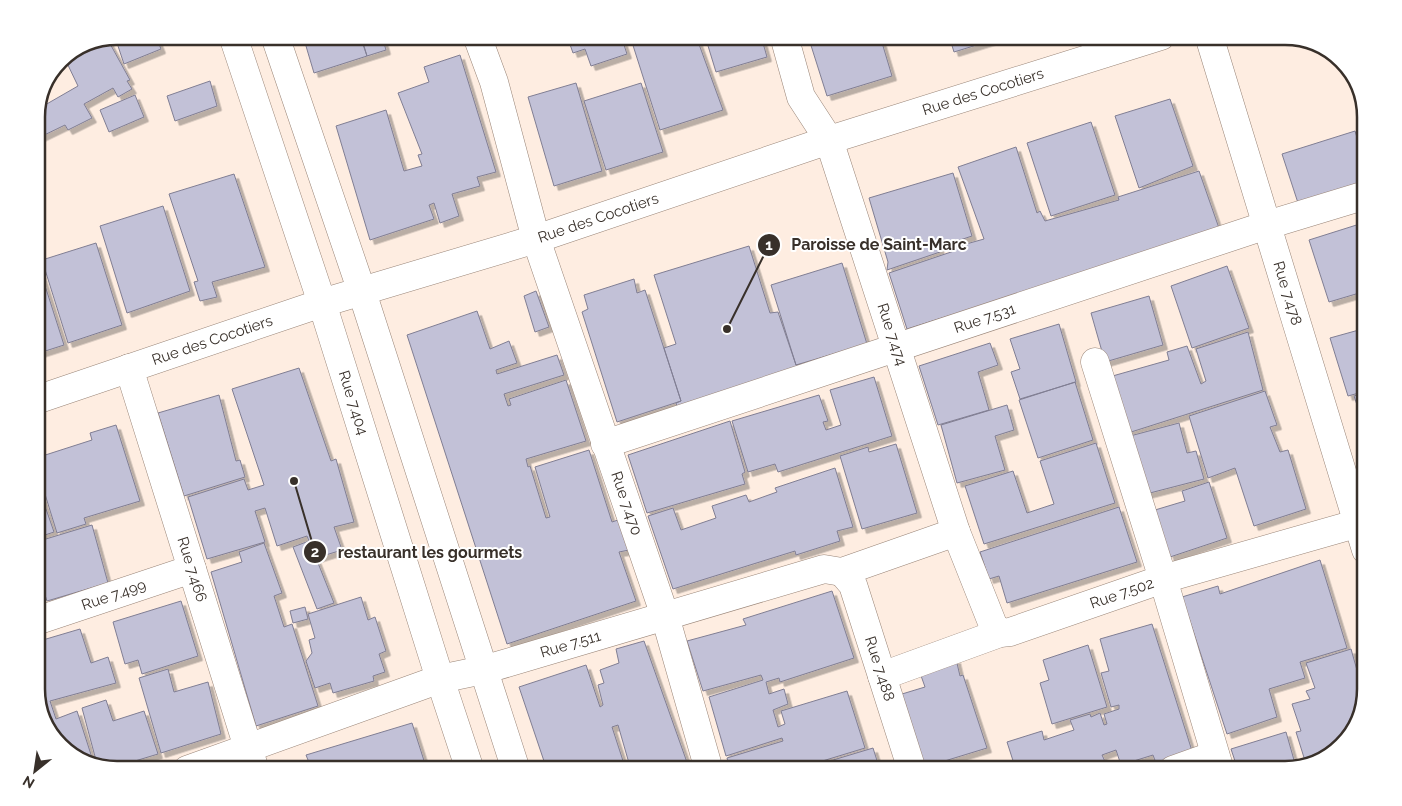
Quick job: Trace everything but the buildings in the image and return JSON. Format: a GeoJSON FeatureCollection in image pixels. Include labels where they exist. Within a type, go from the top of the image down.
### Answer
{"type":"FeatureCollection","features":[{"type":"Feature","properties":{"kind":"street","name":"Rue 7.404"},"geometry":{"type":"LineString","coordinates":[[236,45],[322,303],[467,761]]}},
{"type":"Feature","properties":{"kind":"street"},"geometry":{"type":"LineString","coordinates":[[278,45],[362,292],[513,761]]}},
{"type":"Feature","properties":{"kind":"street","name":"Rue 7.470"},"geometry":{"type":"LineString","coordinates":[[480,45],[494,82],[536,239],[665,616],[706,761]]}},
{"type":"Feature","properties":{"kind":"street","name":"Rue 7.474"},"geometry":{"type":"LineString","coordinates":[[787,45],[801,97],[829,140],[956,532],[993,625],[1000,633]]}},
{"type":"Feature","properties":{"kind":"street","name":"Rue des Cocotiers"},"geometry":{"type":"LineString","coordinates":[[45,397],[322,303],[536,239],[829,140],[1132,45]]}},
{"type":"Feature","properties":{"kind":"street","name":"Rue 7.478"},"geometry":{"type":"LineString","coordinates":[[1212,45],[1357,506]]}},
{"type":"Feature","properties":{"kind":"street","name":"Rue 7.531"},"geometry":{"type":"LineString","coordinates":[[605,444],[1267,225],[1357,198]]}},
{"type":"Feature","properties":{"kind":"street"},"geometry":{"type":"LineString","coordinates":[[1095,362],[1218,761]]}},
{"type":"Feature","properties":{"kind":"street","name":"Rue 7.466"},"geometry":{"type":"LineString","coordinates":[[129,368],[252,759]]}},
{"type":"Feature","properties":{"kind":"street","name":"Rue 7.502"},"geometry":{"type":"LineString","coordinates":[[882,676],[1000,633],[1010,632],[1163,579],[1357,523]]}},
{"type":"Feature","properties":{"kind":"street","name":"Rue 7.511"},"geometry":{"type":"LineString","coordinates":[[252,759],[440,679],[483,670],[824,569],[842,572],[956,532]]}},
{"type":"Feature","properties":{"kind":"street","name":"Rue 7.499"},"geometry":{"type":"LineString","coordinates":[[45,618],[192,569]]}},
{"type":"Feature","properties":{"kind":"street","name":"Rue 7.488"},"geometry":{"type":"LineString","coordinates":[[842,572],[853,585],[909,761]]}},
{"type":"Feature","properties":{"kind":"place","name":"Paroisse de Saint-Marc"},"geometry":{"type":"Point","coordinates":[727,329]}},
{"type":"Feature","properties":{"kind":"place","name":"restaurant les gourmets"},"geometry":{"type":"Point","coordinates":[294,481]}}]}
